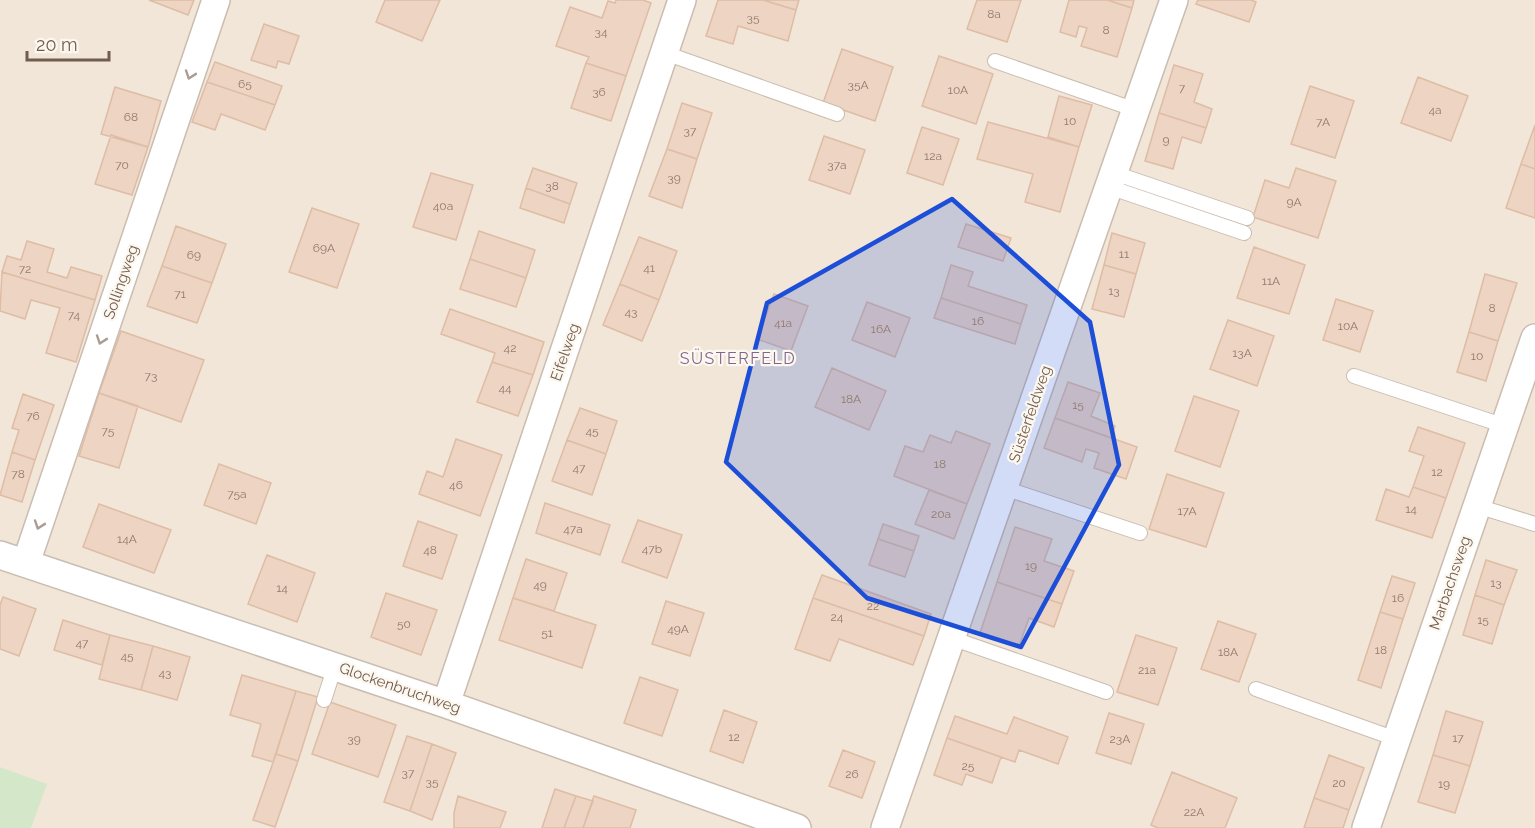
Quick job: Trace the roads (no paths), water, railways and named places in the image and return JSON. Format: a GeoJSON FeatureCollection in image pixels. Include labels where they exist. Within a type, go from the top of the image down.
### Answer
{"type":"FeatureCollection","features":[{"type":"Feature","properties":{"kind":"street","name":"Sollingweg"},"geometry":{"type":"LineString","coordinates":[[26,563],[216,0]]}},
{"type":"Feature","properties":{"kind":"street","name":"Eifelweg"},"geometry":{"type":"LineString","coordinates":[[446,704],[682,0]]}},
{"type":"Feature","properties":{"kind":"street","name":"Süsterfeldweg"},"geometry":{"type":"LineString","coordinates":[[885,828],[1174,0]]}},
{"type":"Feature","properties":{"kind":"street","name":"Marbachsweg"},"geometry":{"type":"LineString","coordinates":[[1366,828],[1535,338]]}},
{"type":"Feature","properties":{"kind":"street","name":"Glockenbruchweg"},"geometry":{"type":"LineString","coordinates":[[0,555],[446,704],[797,828]]}},
{"type":"Feature","properties":{"kind":"lane"},"geometry":{"type":"LineString","coordinates":[[665,53],[837,114]]}},
{"type":"Feature","properties":{"kind":"lane"},"geometry":{"type":"LineString","coordinates":[[995,61],[1136,111]]}},
{"type":"Feature","properties":{"kind":"lane"},"geometry":{"type":"LineString","coordinates":[[1111,180],[1246,218]]}},
{"type":"Feature","properties":{"kind":"lane"},"geometry":{"type":"LineString","coordinates":[[1111,180],[1244,233]]}},
{"type":"Feature","properties":{"kind":"lane"},"geometry":{"type":"LineString","coordinates":[[1354,376],[1505,426]]}},
{"type":"Feature","properties":{"kind":"lane"},"geometry":{"type":"LineString","coordinates":[[1004,488],[1140,533]]}},
{"type":"Feature","properties":{"kind":"lane"},"geometry":{"type":"LineString","coordinates":[[1477,506],[1535,524]]}},
{"type":"Feature","properties":{"kind":"lane"},"geometry":{"type":"LineString","coordinates":[[951,638],[1106,692]]}},
{"type":"Feature","properties":{"kind":"lane"},"geometry":{"type":"LineString","coordinates":[[324,700],[335,666]]}},
{"type":"Feature","properties":{"kind":"lane"},"geometry":{"type":"LineString","coordinates":[[1256,689],[1396,739]]}},
{"type":"Feature","properties":{"kind":"district","name":"SÜSTERFELD"},"geometry":{"type":"Point","coordinates":[738,358]}}]}
